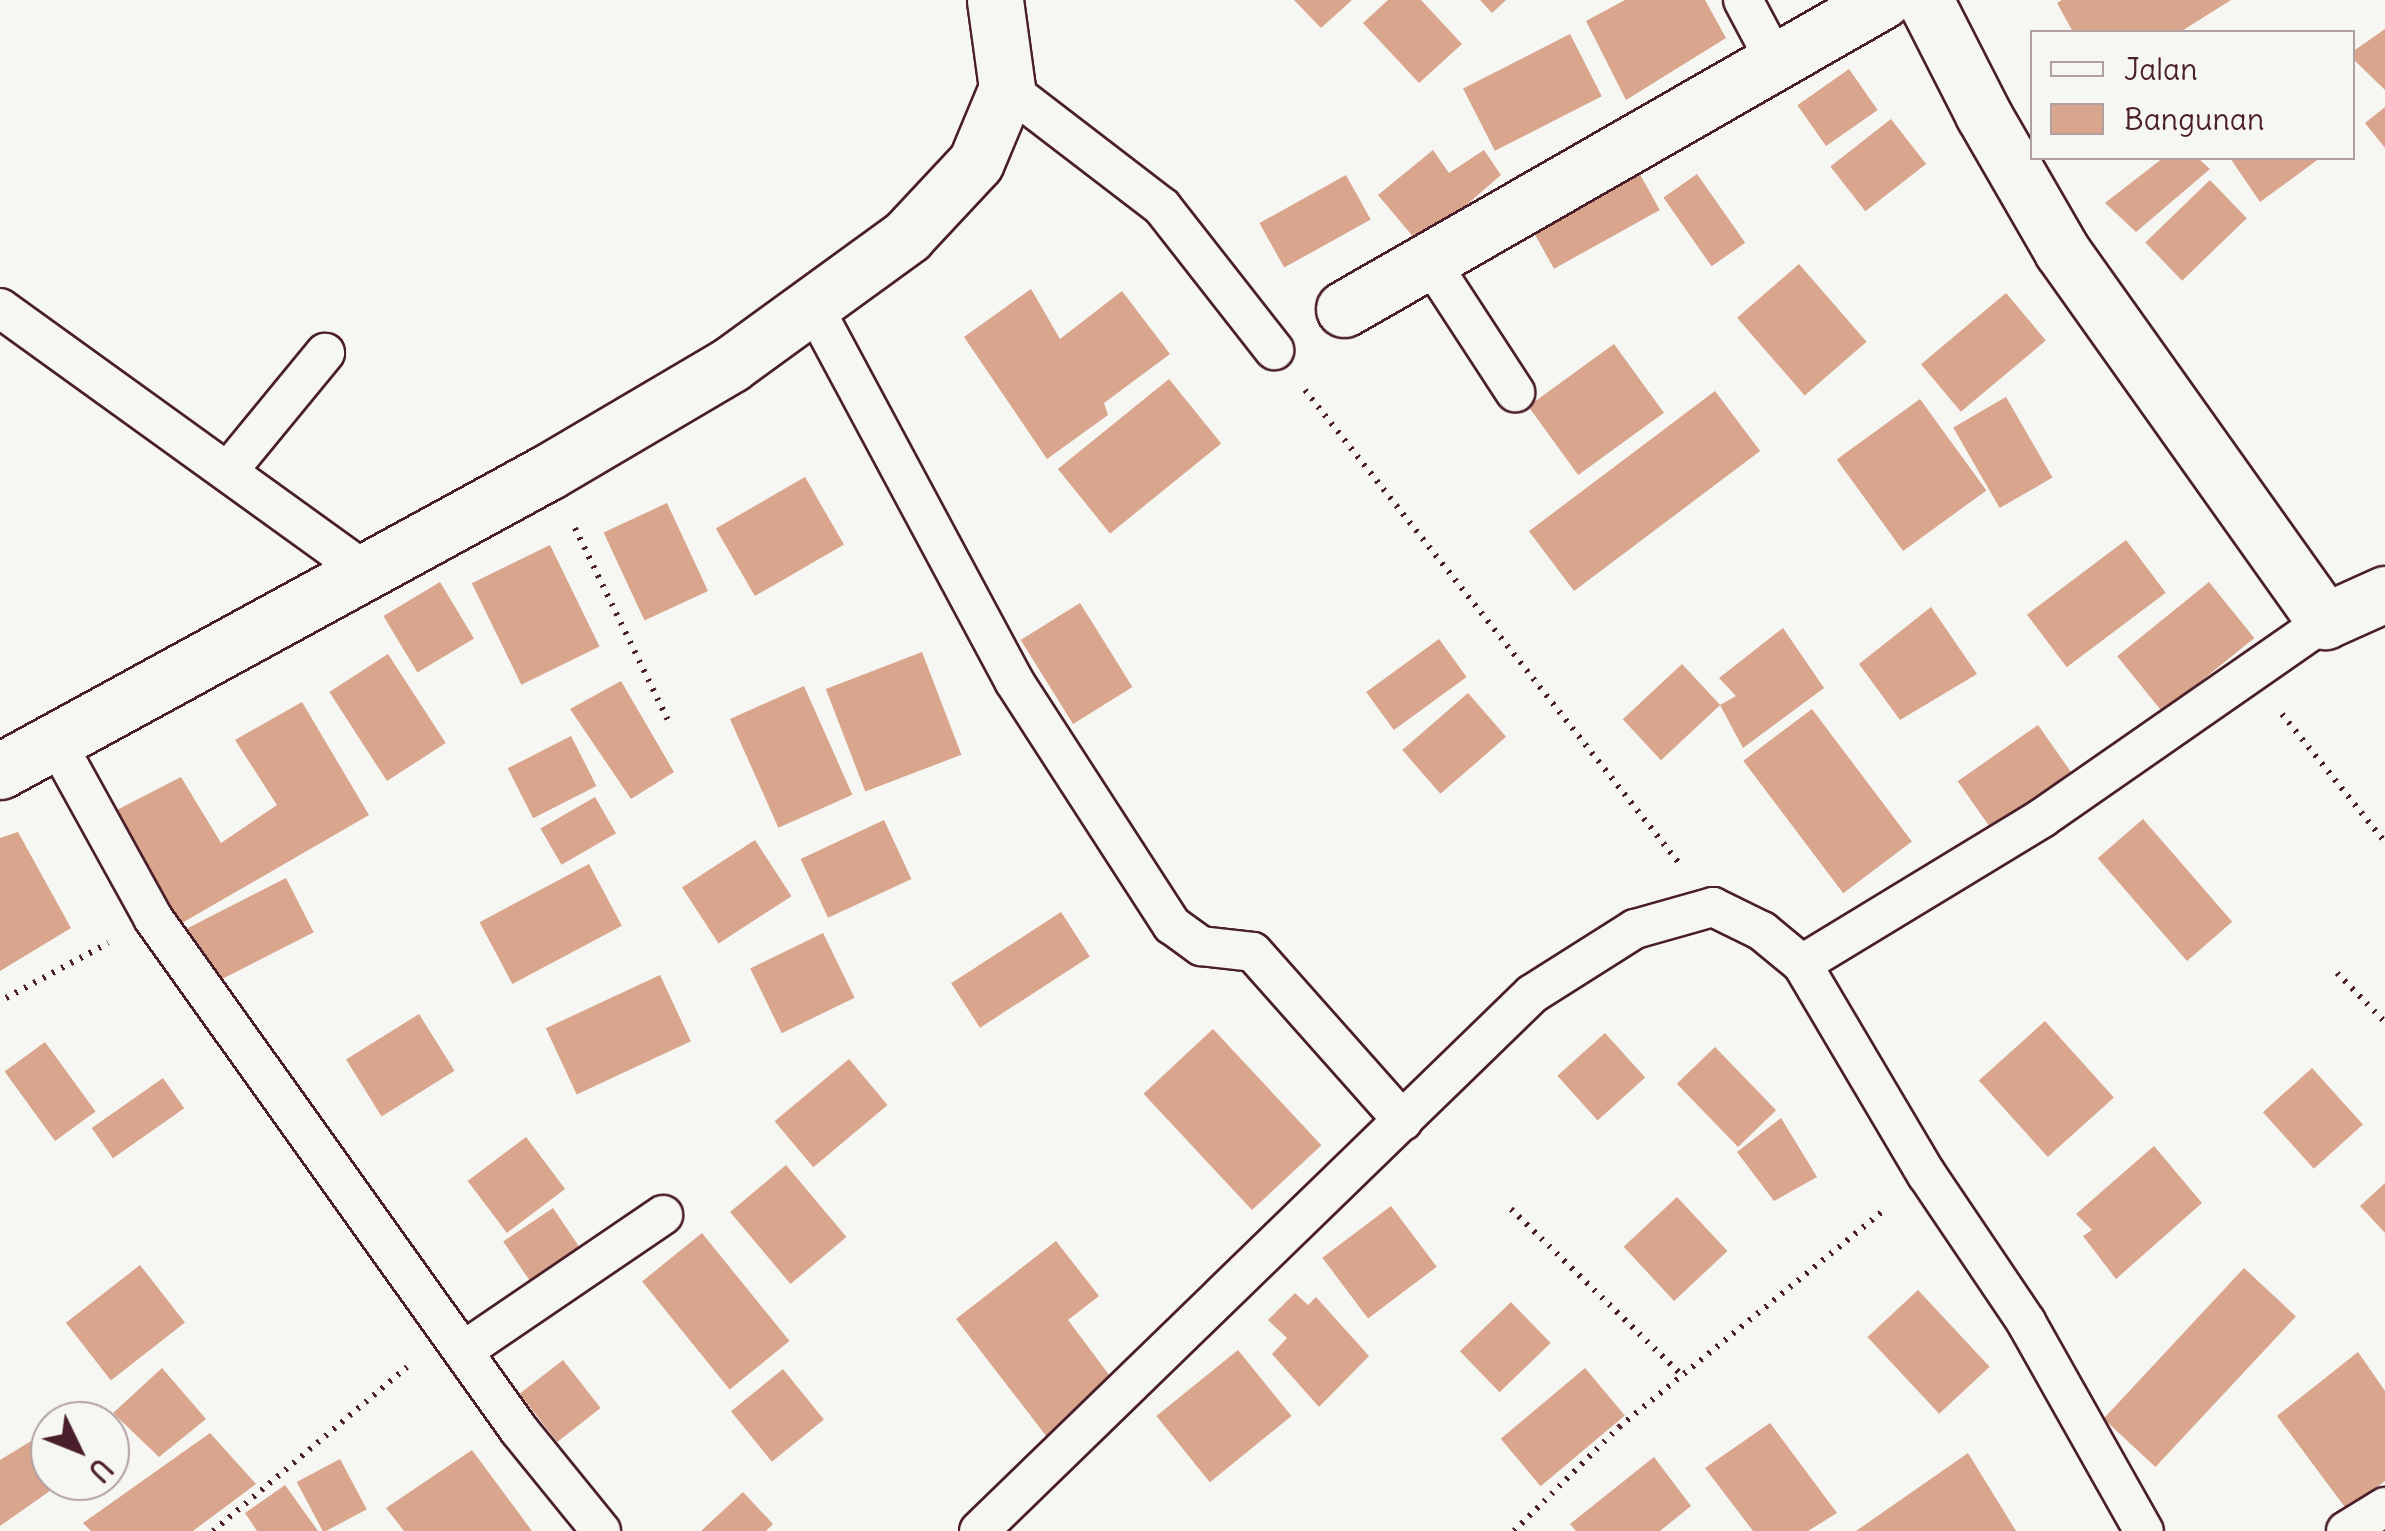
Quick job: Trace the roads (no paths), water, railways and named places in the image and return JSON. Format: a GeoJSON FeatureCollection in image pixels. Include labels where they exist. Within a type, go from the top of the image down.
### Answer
{"type":"FeatureCollection","features":[{"type":"Feature","properties":{"kind":"street"},"geometry":{"type":"LineString","coordinates":[[0,770],[548,472],[731,364],[907,236],[976,162],[1006,88],[995,0]]}},
{"type":"Feature","properties":{"kind":"street"},"geometry":{"type":"LineString","coordinates":[[1344,309],[1883,0]]}},
{"type":"Feature","properties":{"kind":"street"},"geometry":{"type":"LineString","coordinates":[[1924,0],[1983,114],[2062,251],[2324,621],[2385,594]]}},
{"type":"Feature","properties":{"kind":"lane"},"geometry":{"type":"LineString","coordinates":[[1743,0],[1776,62]]}},
{"type":"Feature","properties":{"kind":"lane"},"geometry":{"type":"LineString","coordinates":[[1006,88],[1162,207],[1274,350]]}},
{"type":"Feature","properties":{"kind":"lane"},"geometry":{"type":"LineString","coordinates":[[1429,260],[1515,392]]}},
{"type":"Feature","properties":{"kind":"lane"},"geometry":{"type":"LineString","coordinates":[[812,304],[1014,681],[1172,925],[1200,946],[1253,952],[1403,1121]]}},
{"type":"Feature","properties":{"kind":"lane"},"geometry":{"type":"LineString","coordinates":[[0,308],[368,573]]}},
{"type":"Feature","properties":{"kind":"lane"},"geometry":{"type":"LineString","coordinates":[[228,471],[325,353]]}},
{"type":"Feature","properties":{"kind":"lane"},"geometry":{"type":"LineString","coordinates":[[1802,964],[2042,818],[2324,621]]}},
{"type":"Feature","properties":{"kind":"lane"},"geometry":{"type":"LineString","coordinates":[[56,742],[153,918],[455,1341],[601,1531]]}},
{"type":"Feature","properties":{"kind":"lane"},"geometry":{"type":"LineString","coordinates":[[979,1531],[1532,994],[1635,929],[1714,907],[1762,931],[1802,964],[1926,1175],[2026,1322],[2144,1531]]}},
{"type":"Feature","properties":{"kind":"lane"},"geometry":{"type":"LineString","coordinates":[[455,1341],[664,1215]]}},
{"type":"Feature","properties":{"kind":"lane"},"geometry":{"type":"LineString","coordinates":[[2346,1531],[2385,1507]]}}]}
